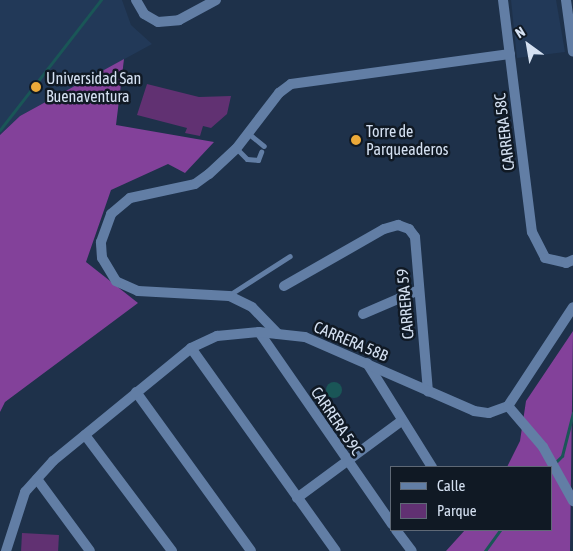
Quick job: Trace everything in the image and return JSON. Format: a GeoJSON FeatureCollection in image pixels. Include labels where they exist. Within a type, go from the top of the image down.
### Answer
{"type":"FeatureCollection","features":[{"type":"Feature","properties":{"kind":"street"},"geometry":{"type":"LineString","coordinates":[[136,0],[144,14],[158,22],[178,20],[216,0]]}},
{"type":"Feature","properties":{"kind":"street","name":"CARRERA 58C"},"geometry":{"type":"LineString","coordinates":[[504,0],[532,232],[545,258],[570,261]]}},
{"type":"Feature","properties":{"kind":"street"},"geometry":{"type":"LineString","coordinates":[[566,0],[573,52]]}},
{"type":"Feature","properties":{"kind":"street"},"geometry":{"type":"LineString","coordinates":[[278,334],[252,307],[229,296],[138,291],[116,281],[102,258],[101,242],[112,214],[130,198],[195,184],[236,149],[279,93],[291,84],[510,54]]}},
{"type":"Feature","properties":{"kind":"street","name":"CARRERA 59"},"geometry":{"type":"LineString","coordinates":[[284,286],[398,225],[415,237],[428,391]]}},
{"type":"Feature","properties":{"kind":"street"},"geometry":{"type":"LineString","coordinates":[[570,261],[573,272]]}},
{"type":"Feature","properties":{"kind":"street"},"geometry":{"type":"LineString","coordinates":[[363,314],[419,290]]}},
{"type":"Feature","properties":{"kind":"street"},"geometry":{"type":"LineString","coordinates":[[553,466],[543,447],[508,406],[573,307]]}},
{"type":"Feature","properties":{"kind":"street","name":"CARRERA 58B"},"geometry":{"type":"LineString","coordinates":[[6,551],[18,506],[37,479],[85,435],[190,348],[217,336],[259,332],[305,337],[474,411],[489,412],[508,406]]}},
{"type":"Feature","properties":{"kind":"street","name":"CARRERA 59C"},"geometry":{"type":"LineString","coordinates":[[259,332],[346,462],[390,521]]}},
{"type":"Feature","properties":{"kind":"street"},"geometry":{"type":"LineString","coordinates":[[190,348],[336,551]]}},
{"type":"Feature","properties":{"kind":"street"},"geometry":{"type":"LineString","coordinates":[[367,363],[400,422],[431,466]]}},
{"type":"Feature","properties":{"kind":"street"},"geometry":{"type":"LineString","coordinates":[[136,392],[251,551]]}},
{"type":"Feature","properties":{"kind":"street"},"geometry":{"type":"LineString","coordinates":[[297,498],[400,422]]}},
{"type":"Feature","properties":{"kind":"street"},"geometry":{"type":"LineString","coordinates":[[85,435],[172,551]]}},
{"type":"Feature","properties":{"kind":"street"},"geometry":{"type":"LineString","coordinates":[[553,466],[573,500]]}},
{"type":"Feature","properties":{"kind":"street"},"geometry":{"type":"LineString","coordinates":[[37,479],[90,551]]}},
{"type":"Feature","properties":{"kind":"street"},"geometry":{"type":"LineString","coordinates":[[397,531],[412,551]]}},
{"type":"Feature","properties":{"kind":"lane"},"geometry":{"type":"LineString","coordinates":[[249,134],[264,146]]}},
{"type":"Feature","properties":{"kind":"lane"},"geometry":{"type":"LineString","coordinates":[[236,149],[247,159],[258,160],[261,152]]}},
{"type":"Feature","properties":{"kind":"lane"},"geometry":{"type":"LineString","coordinates":[[229,296],[290,256]]}},
{"type":"Feature","properties":{"kind":"shaded area","name":"Universidad San Buenaventura"},"geometry":{"type":"Polygon","coordinates":[[[0,0],[122,0],[131,25],[152,44],[20,116],[0,135],[0,0]]]}},
{"type":"Feature","properties":{"kind":"shaded area"},"geometry":{"type":"Polygon","coordinates":[[[511,0],[556,0],[565,52],[517,58],[511,0]]]}},
{"type":"Feature","properties":{"kind":"shaded area"},"geometry":{"type":"Polygon","coordinates":[[[124,59],[116,125],[214,142],[185,173],[168,164],[111,190],[86,262],[138,303],[5,402],[0,412],[0,135],[20,116],[124,59]]]}},
{"type":"Feature","properties":{"kind":"shaded area"},"geometry":{"type":"Polygon","coordinates":[[[573,331],[570,551],[446,551],[464,531],[553,531],[553,466],[508,466],[520,441],[526,401],[573,331]]]}},
{"type":"Feature","properties":{"kind":"shaded area"},"geometry":{"type":"Polygon","coordinates":[[[334,382],[342,390],[334,398],[326,390],[334,382]]]}},
{"type":"Feature","properties":{"kind":"green space"},"geometry":{"type":"Polygon","coordinates":[[[147,84],[199,97],[231,96],[227,114],[211,128],[203,126],[200,136],[185,133],[187,128],[137,115],[147,84]]]}},
{"type":"Feature","properties":{"kind":"green space"},"geometry":{"type":"Polygon","coordinates":[[[22,533],[59,535],[58,551],[21,551],[22,533]]]}},
{"type":"Feature","properties":{"kind":"waterway"},"geometry":{"type":"LineString","coordinates":[[0,130],[101,0]]}},
{"type":"Feature","properties":{"kind":"waterway"},"geometry":{"type":"LineString","coordinates":[[555,463],[562,456],[573,413]]}},
{"type":"Feature","properties":{"kind":"waterway"},"geometry":{"type":"LineString","coordinates":[[485,551],[499,531]]}},
{"type":"Feature","properties":{"kind":"place","name":"Universidad San Buenaventura"},"geometry":{"type":"Point","coordinates":[36,87]}},
{"type":"Feature","properties":{"kind":"place","name":"Torre de Parqueaderos"},"geometry":{"type":"Point","coordinates":[356,140]}}]}
